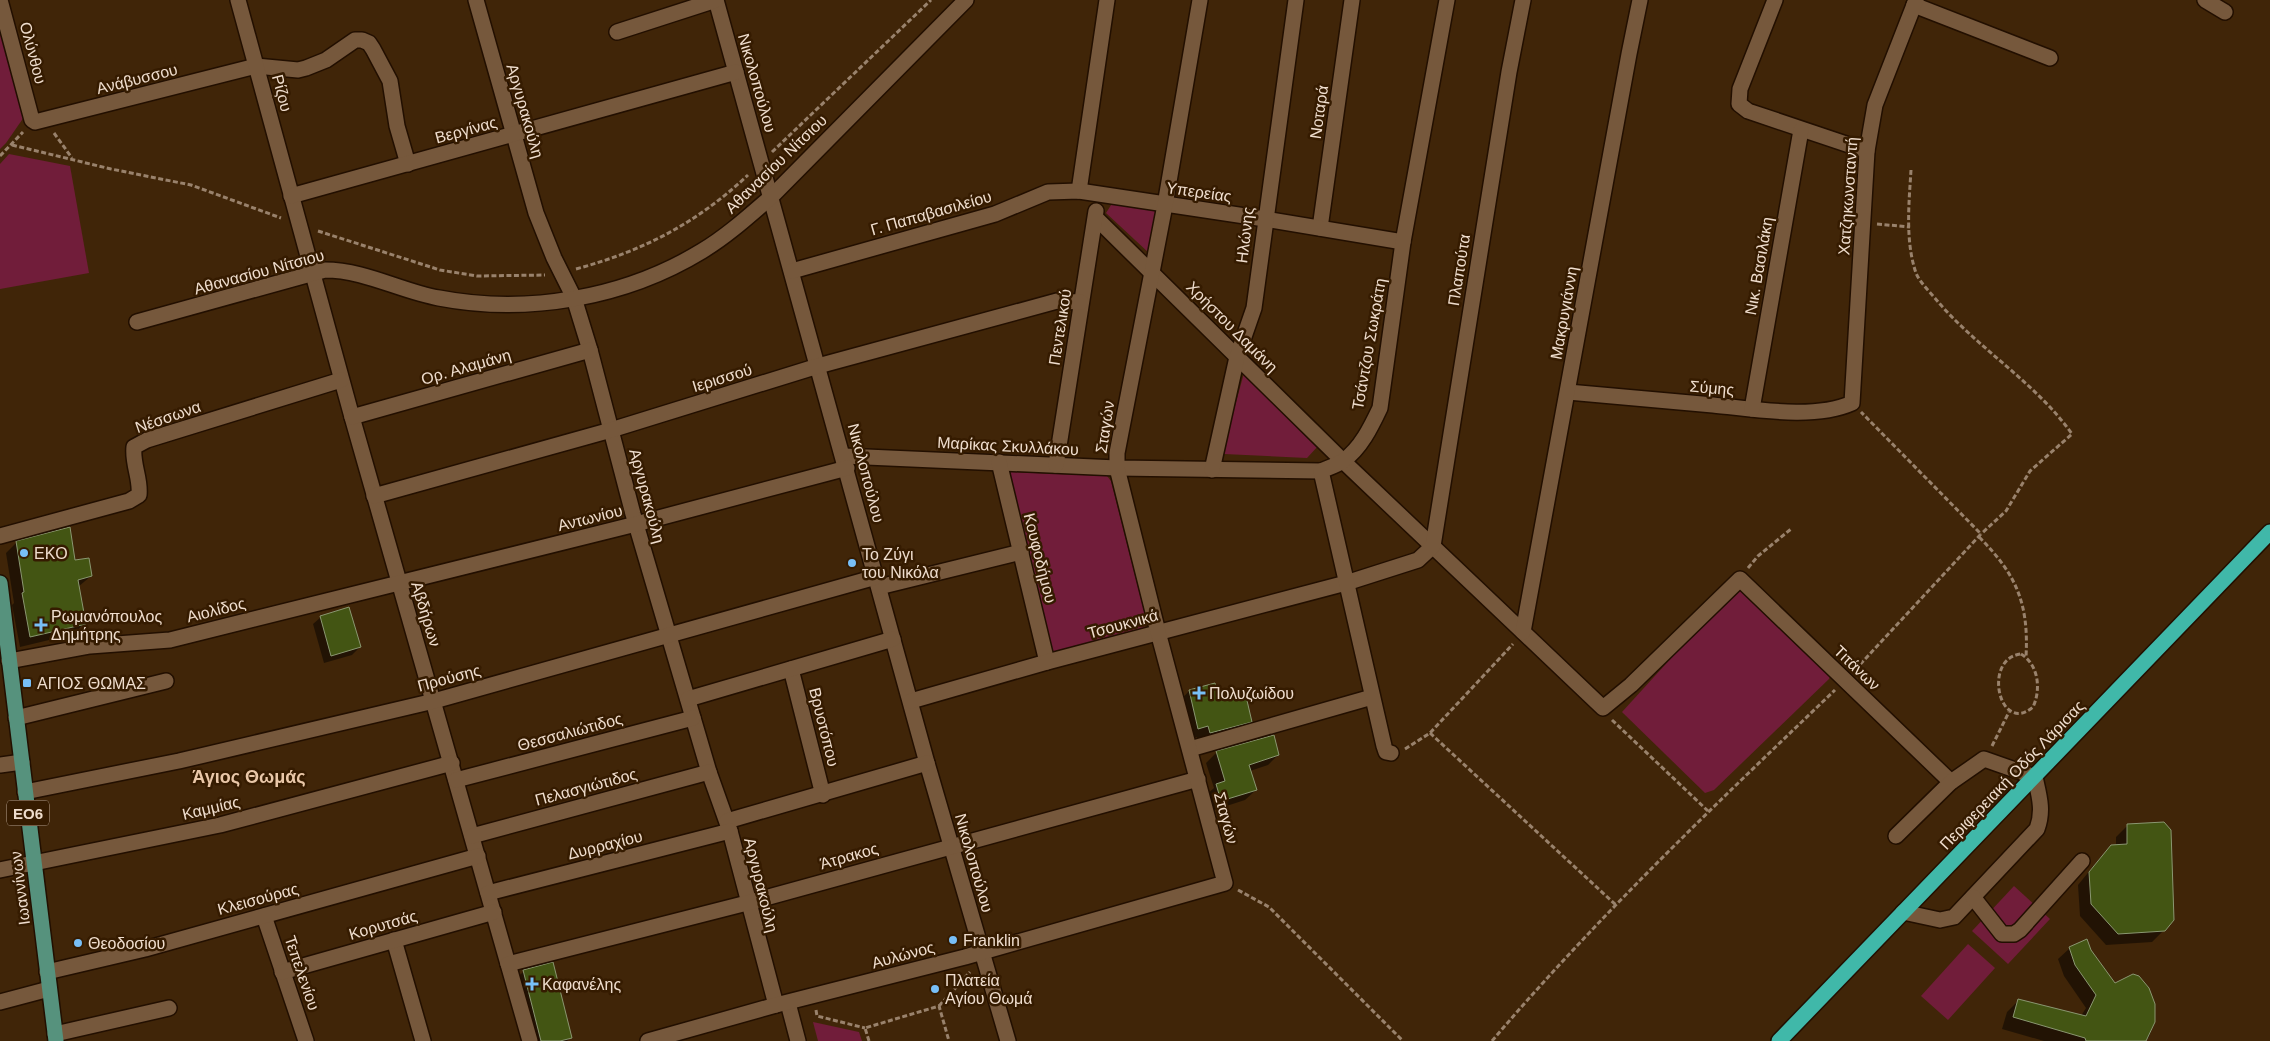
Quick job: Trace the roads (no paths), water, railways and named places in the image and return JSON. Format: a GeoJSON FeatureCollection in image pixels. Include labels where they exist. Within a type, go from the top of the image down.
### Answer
{"type":"FeatureCollection","features":[{"type":"Feature","properties":{"kind":"highway","name":"Περιφερειακή Οδός Λάρισας"},"geometry":{"type":"LineString","coordinates":[[1780,1041],[2270,532]]}},
{"type":"Feature","properties":{"kind":"main road","name":"Ιωαννίνων"},"geometry":{"type":"LineString","coordinates":[[0,583],[3,637],[9,661],[55,1037]]}},
{"type":"Feature","properties":{"kind":"street","name":"Ολύνθου"},"geometry":{"type":"LineString","coordinates":[[0,0],[38,118]]}},
{"type":"Feature","properties":{"kind":"street","name":"Ρίζου"},"geometry":{"type":"LineString","coordinates":[[238,0],[291,196]]}},
{"type":"Feature","properties":{"kind":"street","name":"Αργυρακούλη"},"geometry":{"type":"LineString","coordinates":[[476,0],[536,212],[574,298],[590,350],[636,524],[693,718],[728,826],[747,903],[782,1004],[798,1041]]}},
{"type":"Feature","properties":{"kind":"street"},"geometry":{"type":"LineString","coordinates":[[617,32],[716,0]]}},
{"type":"Feature","properties":{"kind":"street","name":"Νικολοπούλου"},"geometry":{"type":"LineString","coordinates":[[716,0],[910,701],[1008,1041]]}},
{"type":"Feature","properties":{"kind":"street","name":"Αθανασίου Νίτσιου"},"geometry":{"type":"LineString","coordinates":[[137,322],[325,270],[356,273],[436,298],[456,302],[521,305],[604,292],[665,272],[723,237],[771,197],[966,0]]}},
{"type":"Feature","properties":{"kind":"street"},"geometry":{"type":"LineString","coordinates":[[1080,191],[1107,0]]}},
{"type":"Feature","properties":{"kind":"street","name":"Σταγών"},"geometry":{"type":"LineString","coordinates":[[1200,0],[1165,205],[1118,448],[1118,468],[1158,632],[1225,883]]}},
{"type":"Feature","properties":{"kind":"street","name":"Ηλώνης"},"geometry":{"type":"LineString","coordinates":[[1212,470],[1237,357],[1254,308],[1296,0]]}},
{"type":"Feature","properties":{"kind":"street","name":"Νοταρά"},"geometry":{"type":"LineString","coordinates":[[1320,228],[1352,0]]}},
{"type":"Feature","properties":{"kind":"street","name":"Τσάντζου Σωκράτη"},"geometry":{"type":"LineString","coordinates":[[1321,471],[1343,461],[1371,428],[1380,408],[1404,242],[1447,0]]}},
{"type":"Feature","properties":{"kind":"street","name":"Πλαπούτα"},"geometry":{"type":"LineString","coordinates":[[1433,546],[1502,111],[1523,0]]}},
{"type":"Feature","properties":{"kind":"street","name":"Μακρυγιάννη"},"geometry":{"type":"LineString","coordinates":[[1523,632],[1628,54],[1640,0]]}},
{"type":"Feature","properties":{"kind":"street"},"geometry":{"type":"LineString","coordinates":[[1775,0],[1740,89],[1739,104],[1748,111],[1867,152]]}},
{"type":"Feature","properties":{"kind":"street"},"geometry":{"type":"LineString","coordinates":[[2205,0],[2225,12]]}},
{"type":"Feature","properties":{"kind":"street"},"geometry":{"type":"LineString","coordinates":[[1915,3],[2050,58]]}},
{"type":"Feature","properties":{"kind":"street","name":"Χατζηκωνσταντή"},"geometry":{"type":"LineString","coordinates":[[1852,403],[1867,152],[1875,105],[1915,3]]}},
{"type":"Feature","properties":{"kind":"street"},"geometry":{"type":"LineString","coordinates":[[256,66],[298,70],[326,60],[355,40],[366,40],[390,81],[397,126],[408,164]]}},
{"type":"Feature","properties":{"kind":"street","name":"Ανάβυσσου"},"geometry":{"type":"LineString","coordinates":[[38,118],[256,66]]}},
{"type":"Feature","properties":{"kind":"street","name":"Βεργίνας"},"geometry":{"type":"LineString","coordinates":[[291,196],[736,72]]}},
{"type":"Feature","properties":{"kind":"street","name":"Νικ. Βασιλάκη"},"geometry":{"type":"LineString","coordinates":[[1752,409],[1801,130]]}},
{"type":"Feature","properties":{"kind":"street","name":"Υπερείας"},"geometry":{"type":"LineString","coordinates":[[1080,191],[1404,242]]}},
{"type":"Feature","properties":{"kind":"street","name":"Γ. Παπαβασιλείου"},"geometry":{"type":"LineString","coordinates":[[792,271],[995,214],[1048,192],[1080,191]]}},
{"type":"Feature","properties":{"kind":"street","name":"Πεντελικού"},"geometry":{"type":"LineString","coordinates":[[1056,465],[1099,195]]}},
{"type":"Feature","properties":{"kind":"street","name":"Αβδήρων"},"geometry":{"type":"LineString","coordinates":[[291,196],[341,380],[530,1041]]}},
{"type":"Feature","properties":{"kind":"street","name":"Χρήστου Δαμάνη"},"geometry":{"type":"LineString","coordinates":[[1096,218],[1343,461],[1603,708]]}},
{"type":"Feature","properties":{"kind":"street","name":"Ιερισσού"},"geometry":{"type":"LineString","coordinates":[[374,496],[611,430],[818,366],[1057,301],[1081,302]]}},
{"type":"Feature","properties":{"kind":"street","name":"Ορ. Αλαμάνη"},"geometry":{"type":"LineString","coordinates":[[352,417],[590,350]]}},
{"type":"Feature","properties":{"kind":"street","name":"Νέσσωνα"},"geometry":{"type":"LineString","coordinates":[[0,536],[129,501],[139,495],[140,487],[133,458],[134,447],[147,440],[341,380]]}},
{"type":"Feature","properties":{"kind":"street","name":"Σύμης"},"geometry":{"type":"LineString","coordinates":[[1568,392],[1752,409],[1818,412],[1836,410],[1852,403]]}},
{"type":"Feature","properties":{"kind":"street","name":"Μαρίκας Σκυλλάκου"},"geometry":{"type":"LineString","coordinates":[[845,462],[999,462],[1118,468],[1321,471]]}},
{"type":"Feature","properties":{"kind":"street","name":"Αντωνίου"},"geometry":{"type":"LineString","coordinates":[[399,582],[636,524],[845,462]]}},
{"type":"Feature","properties":{"kind":"street","name":"Κουφοδήμου"},"geometry":{"type":"LineString","coordinates":[[999,462],[1047,662]]}},
{"type":"Feature","properties":{"kind":"street"},"geometry":{"type":"LineString","coordinates":[[1321,471],[1384,746],[1386,752],[1391,753]]}},
{"type":"Feature","properties":{"kind":"street","name":"Τσουκνικά"},"geometry":{"type":"LineString","coordinates":[[910,701],[1047,662],[1346,583],[1418,560],[1433,546]]}},
{"type":"Feature","properties":{"kind":"street","name":"Προύσης"},"geometry":{"type":"LineString","coordinates":[[25,792],[180,761],[434,701],[669,636],[877,582],[1020,552]]}},
{"type":"Feature","properties":{"kind":"street","name":"Τιτάνων"},"geometry":{"type":"LineString","coordinates":[[1603,708],[1631,685],[1740,578],[1951,782]]}},
{"type":"Feature","properties":{"kind":"street","name":"Αιολίδος"},"geometry":{"type":"LineString","coordinates":[[9,661],[90,646],[170,640],[399,582]]}},
{"type":"Feature","properties":{"kind":"street"},"geometry":{"type":"LineString","coordinates":[[688,699],[893,639]]}},
{"type":"Feature","properties":{"kind":"street","name":"Βρυοτόπου"},"geometry":{"type":"LineString","coordinates":[[791,669],[823,795]]}},
{"type":"Feature","properties":{"kind":"street"},"geometry":{"type":"LineString","coordinates":[[16,718],[166,681]]}},
{"type":"Feature","properties":{"kind":"street"},"geometry":{"type":"LineString","coordinates":[[1190,749],[1372,697]]}},
{"type":"Feature","properties":{"kind":"street","name":"Θεσσαλιώτιδος"},"geometry":{"type":"LineString","coordinates":[[456,780],[693,718]]}},
{"type":"Feature","properties":{"kind":"street"},"geometry":{"type":"LineString","coordinates":[[1896,836],[1951,782],[1984,759],[2035,777],[2041,804],[2041,818],[2037,829],[1954,917],[1940,920],[1903,912]]}},
{"type":"Feature","properties":{"kind":"street"},"geometry":{"type":"LineString","coordinates":[[0,765],[22,762]]}},
{"type":"Feature","properties":{"kind":"street","name":"Δυρραχίου"},"geometry":{"type":"LineString","coordinates":[[488,893],[728,826],[928,763]]}},
{"type":"Feature","properties":{"kind":"street","name":"Καμμίας"},"geometry":{"type":"LineString","coordinates":[[0,870],[220,825],[452,764]]}},
{"type":"Feature","properties":{"kind":"street","name":"Πελασγιώτιδος"},"geometry":{"type":"LineString","coordinates":[[472,836],[710,772]]}},
{"type":"Feature","properties":{"kind":"street","name":"Άτρακος"},"geometry":{"type":"LineString","coordinates":[[508,964],[747,903],[1198,779]]}},
{"type":"Feature","properties":{"kind":"street","name":"Κλεισούρας"},"geometry":{"type":"LineString","coordinates":[[47,972],[264,916],[478,856]]}},
{"type":"Feature","properties":{"kind":"street"},"geometry":{"type":"LineString","coordinates":[[1972,897],[2002,934],[2014,934],[2020,930],[2082,861]]}},
{"type":"Feature","properties":{"kind":"street","name":"Αυλώνος"},"geometry":{"type":"LineString","coordinates":[[648,1041],[965,957],[1225,883]]}},
{"type":"Feature","properties":{"kind":"street","name":"Κορυτσάς"},"geometry":{"type":"LineString","coordinates":[[282,972],[494,912]]}},
{"type":"Feature","properties":{"kind":"street","name":"Τεπελενίου"},"geometry":{"type":"LineString","coordinates":[[264,916],[306,1041]]}},
{"type":"Feature","properties":{"kind":"street"},"geometry":{"type":"LineString","coordinates":[[394,940],[423,1041]]}},
{"type":"Feature","properties":{"kind":"street"},"geometry":{"type":"LineString","coordinates":[[0,1002],[49,989]]}},
{"type":"Feature","properties":{"kind":"street"},"geometry":{"type":"LineString","coordinates":[[55,1037],[169,1008]]}},
{"type":"Feature","properties":{"kind":"place","name":"EKO"},"geometry":{"type":"Point","coordinates":[24,553]}},
{"type":"Feature","properties":{"kind":"place","name":"Το Ζύγι του Νικόλα"},"geometry":{"type":"Point","coordinates":[852,563]}},
{"type":"Feature","properties":{"kind":"place","name":"Ρωμανόπουλος Δημήτρης"},"geometry":{"type":"Point","coordinates":[41,625]}},
{"type":"Feature","properties":{"kind":"place","name":"ΑΓΙΟΣ ΘΩΜΑΣ"},"geometry":{"type":"Point","coordinates":[27,683]}},
{"type":"Feature","properties":{"kind":"place","name":"Πολυζωίδου"},"geometry":{"type":"Point","coordinates":[1199,693]}},
{"type":"Feature","properties":{"kind":"place","name":"Franklin"},"geometry":{"type":"Point","coordinates":[953,940]}},
{"type":"Feature","properties":{"kind":"place","name":"Θεοδοσίου"},"geometry":{"type":"Point","coordinates":[78,943]}},
{"type":"Feature","properties":{"kind":"place","name":"Καφανέλης"},"geometry":{"type":"Point","coordinates":[532,984]}},
{"type":"Feature","properties":{"kind":"place","name":"Πλατεία Αγίου Θωμά"},"geometry":{"type":"Point","coordinates":[935,989]}},
{"type":"Feature","properties":{"kind":"district","name":"Άγιος Θωμάς"},"geometry":{"type":"Point","coordinates":[249,777]}}]}
